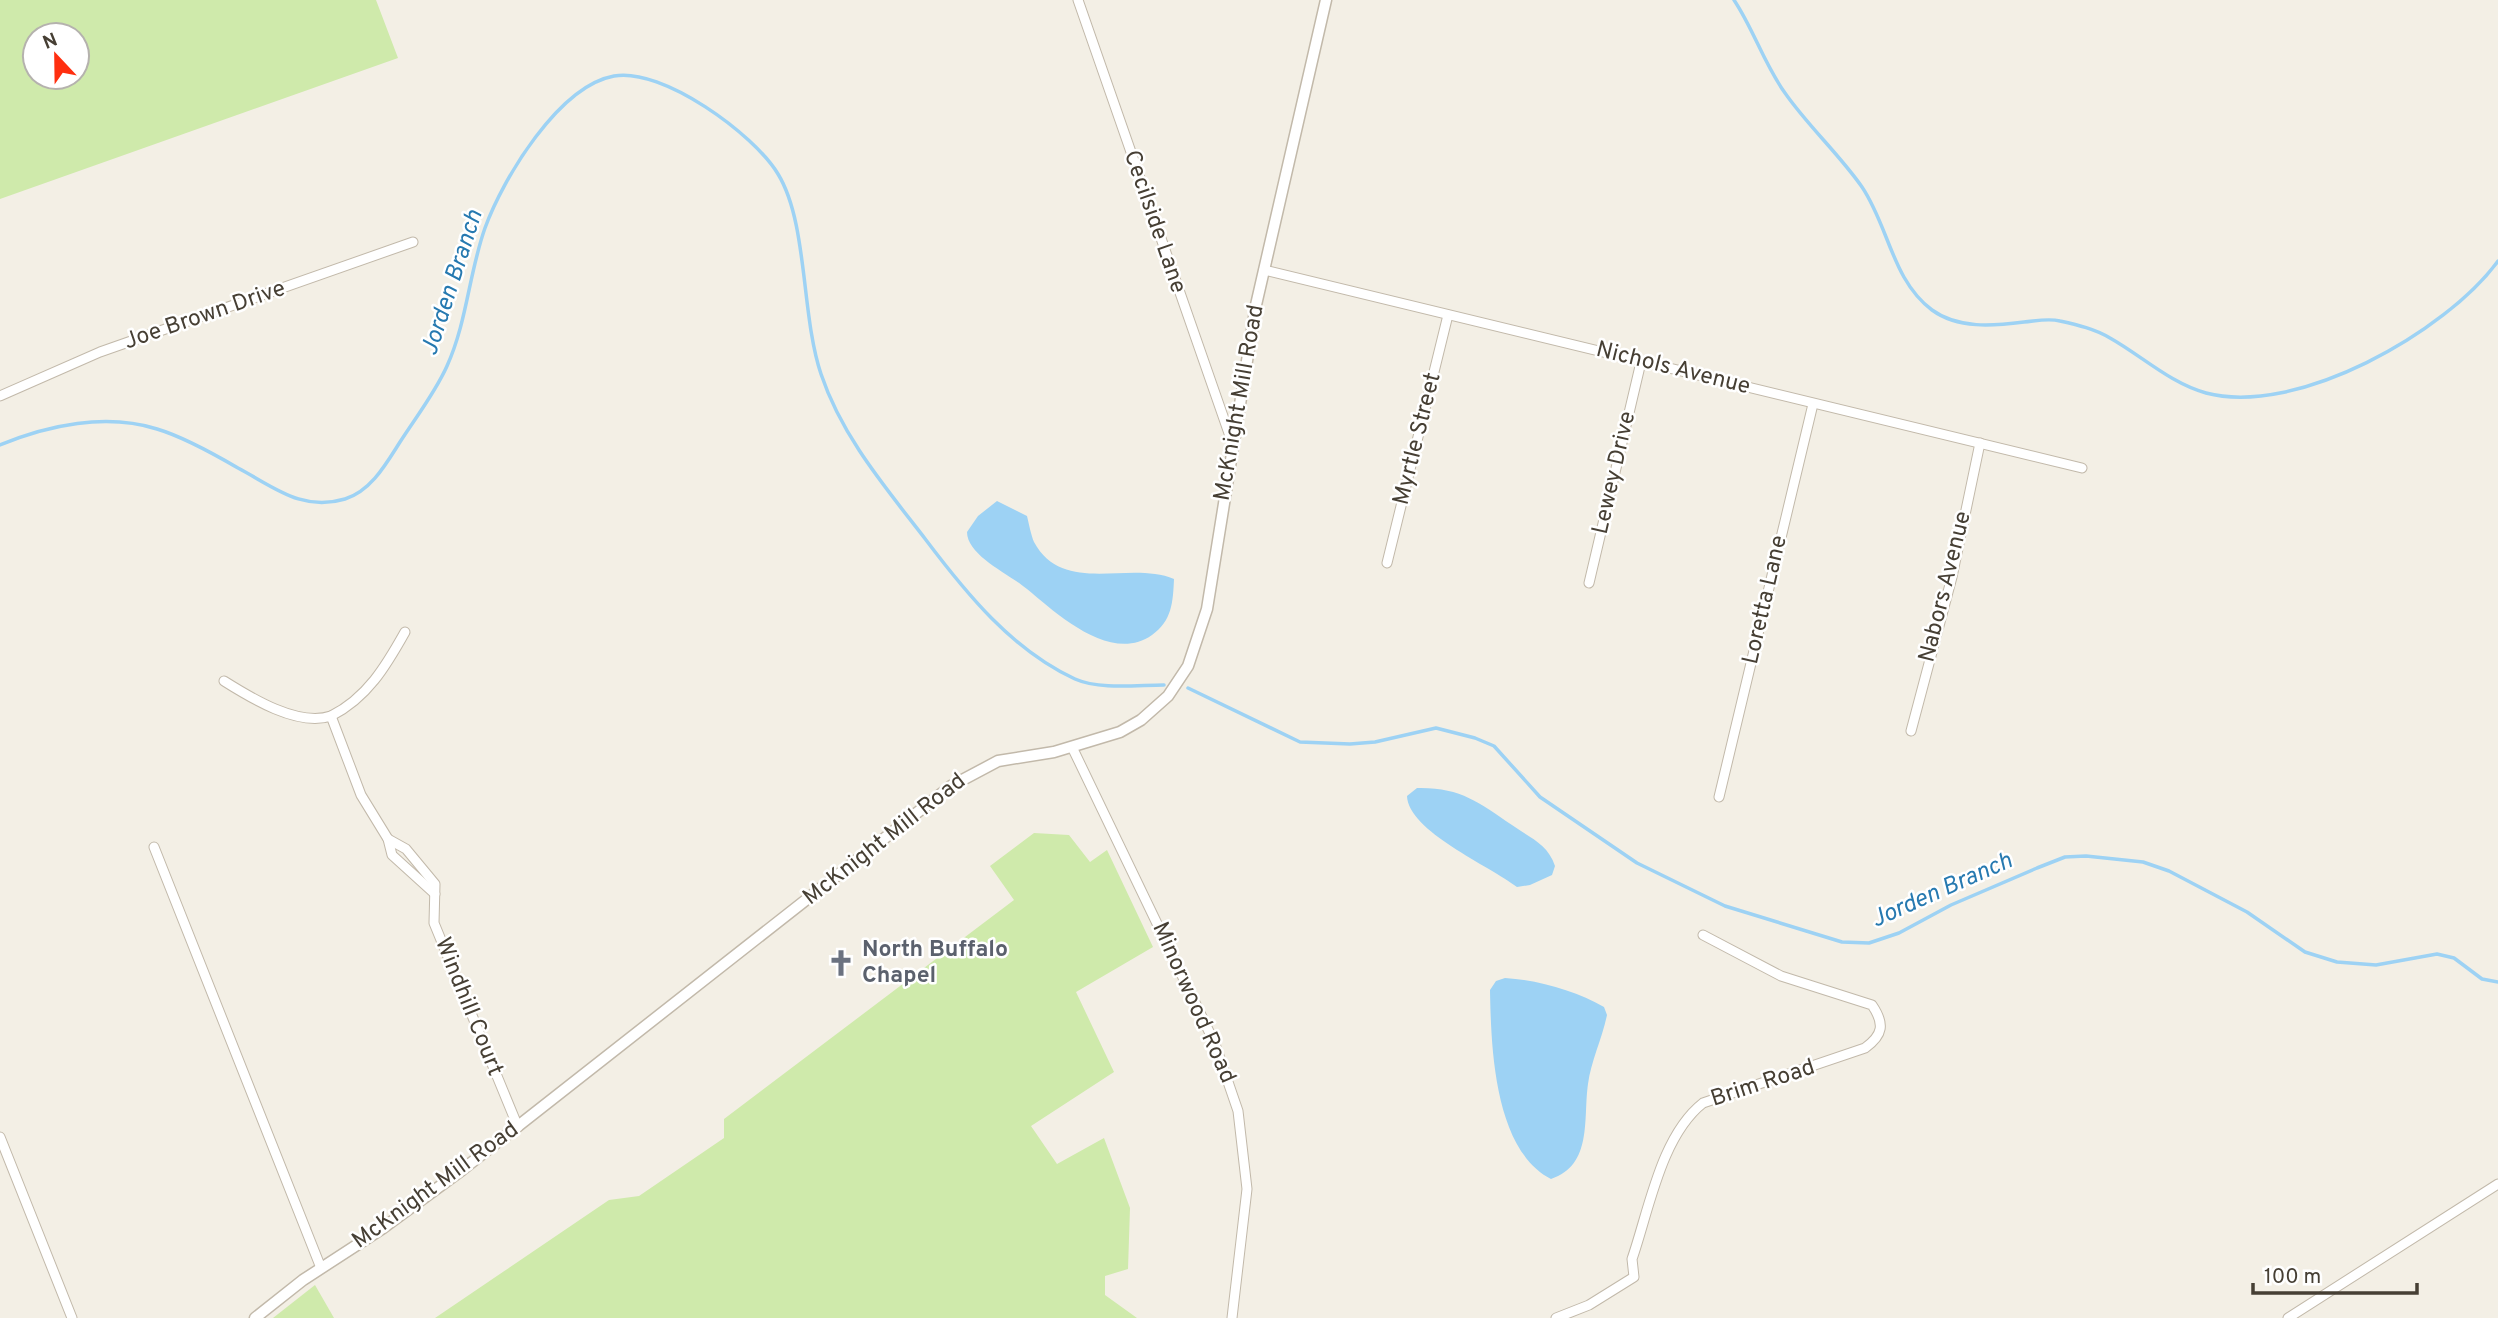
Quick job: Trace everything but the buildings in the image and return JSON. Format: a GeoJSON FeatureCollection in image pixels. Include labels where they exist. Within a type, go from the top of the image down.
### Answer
{"type":"FeatureCollection","features":[{"type":"Feature","properties":{"kind":"street","name":"Cecilside Lane"},"geometry":{"type":"LineString","coordinates":[[1078,0],[1232,442]]}},
{"type":"Feature","properties":{"kind":"street","name":"McKnight Mill Road"},"geometry":{"type":"LineString","coordinates":[[255,1318],[321,1268],[383,1228],[518,1127],[951,786],[999,761],[1072,747],[1110,736],[1141,720],[1168,696],[1188,666],[1206,610],[1232,442],[1264,270],[1326,0]]}},
{"type":"Feature","properties":{"kind":"street","name":"Joe Brown Drive"},"geometry":{"type":"LineString","coordinates":[[0,396],[100,352],[413,243]]}},
{"type":"Feature","properties":{"kind":"street","name":"Nichols Avenue"},"geometry":{"type":"LineString","coordinates":[[1264,270],[2082,468]]}},
{"type":"Feature","properties":{"kind":"street","name":"Myrtle Street"},"geometry":{"type":"LineString","coordinates":[[1387,563],[1448,315]]}},
{"type":"Feature","properties":{"kind":"street","name":"Lewey Drive"},"geometry":{"type":"LineString","coordinates":[[1589,583],[1641,362]]}},
{"type":"Feature","properties":{"kind":"street","name":"Loretta Lane"},"geometry":{"type":"LineString","coordinates":[[1719,797],[1814,404]]}},
{"type":"Feature","properties":{"kind":"street","name":"Nabors Avenue"},"geometry":{"type":"LineString","coordinates":[[1911,731],[1952,577],[1980,443]]}},
{"type":"Feature","properties":{"kind":"street"},"geometry":{"type":"LineString","coordinates":[[224,681],[285,713],[325,718],[353,705],[388,663],[405,632]]}},
{"type":"Feature","properties":{"kind":"street"},"geometry":{"type":"LineString","coordinates":[[331,716],[361,795],[388,839],[392,855],[435,894]]}},
{"type":"Feature","properties":{"kind":"street","name":"Minorwood Road"},"geometry":{"type":"LineString","coordinates":[[1072,747],[1193,996],[1231,1086],[1243,1137],[1247,1189],[1232,1318]]}},
{"type":"Feature","properties":{"kind":"street","name":"Windhill Court"},"geometry":{"type":"LineString","coordinates":[[388,839],[406,849],[435,884],[433,923],[518,1127]]}},
{"type":"Feature","properties":{"kind":"street"},"geometry":{"type":"LineString","coordinates":[[154,848],[321,1268]]}},
{"type":"Feature","properties":{"kind":"street","name":"Brim Road"},"geometry":{"type":"LineString","coordinates":[[1556,1318],[1589,1305],[1634,1277],[1632,1259],[1670,1143],[1689,1114],[1703,1103],[1865,1048],[1878,1038],[1882,1028],[1880,1016],[1872,1005],[1781,976],[1703,935]]}},
{"type":"Feature","properties":{"kind":"street"},"geometry":{"type":"LineString","coordinates":[[0,1137],[72,1318]]}},
{"type":"Feature","properties":{"kind":"street"},"geometry":{"type":"LineString","coordinates":[[2288,1318],[2498,1184]]}},
{"type":"Feature","properties":{"kind":"green space"},"geometry":{"type":"Polygon","coordinates":[[[0,0],[376,0],[398,58],[0,199],[0,0]]]}},
{"type":"Feature","properties":{"kind":"green space"},"geometry":{"type":"Polygon","coordinates":[[[1034,833],[1069,835],[1090,862],[1107,850],[1153,947],[1076,992],[1114,1072],[1031,1126],[1057,1164],[1104,1138],[1130,1208],[1128,1269],[1105,1276],[1105,1295],[1137,1318],[435,1318],[609,1200],[639,1196],[724,1138],[724,1119],[1014,900],[990,866],[1034,833]]]}},
{"type":"Feature","properties":{"kind":"green space"},"geometry":{"type":"Polygon","coordinates":[[[315,1285],[334,1318],[273,1318],[315,1285]]]}},
{"type":"Feature","properties":{"kind":"water"},"geometry":{"type":"Polygon","coordinates":[[[997,501],[1027,516],[1034,542],[1046,558],[1062,568],[1098,574],[1156,574],[1174,579],[1172,603],[1164,624],[1152,635],[1136,642],[1119,644],[1085,632],[1053,611],[982,557],[969,541],[967,532],[978,516],[997,501]]]}},
{"type":"Feature","properties":{"kind":"water"},"geometry":{"type":"Polygon","coordinates":[[[1417,788],[1457,793],[1489,809],[1548,852],[1555,866],[1552,875],[1530,885],[1517,887],[1452,847],[1435,835],[1411,809],[1407,796],[1417,788]]]}},
{"type":"Feature","properties":{"kind":"water"},"geometry":{"type":"Polygon","coordinates":[[[1505,978],[1569,991],[1604,1007],[1607,1015],[1589,1075],[1580,1152],[1574,1163],[1551,1179],[1532,1165],[1518,1145],[1499,1095],[1492,1039],[1490,990],[1496,981],[1505,978]]]}},
{"type":"Feature","properties":{"kind":"waterway"},"geometry":{"type":"LineString","coordinates":[[1734,0],[1785,93],[1862,187],[1908,284],[1932,310],[1953,320],[1976,325],[2051,320],[2080,326],[2110,338],[2193,389],[2243,397],[2283,392],[2325,381],[2367,363],[2443,315],[2474,288],[2498,261]]}},
{"type":"Feature","properties":{"kind":"waterway","name":"Jorden Branch"},"geometry":{"type":"LineString","coordinates":[[0,445],[57,427],[98,422],[138,424],[188,441],[276,490],[302,500],[330,502],[345,499],[363,490],[383,468],[442,376],[459,332],[485,228],[519,161],[554,115],[573,97],[593,83],[614,76],[634,76],[656,82],[705,107],[749,141],[778,174],[788,194],[795,218],[810,325],[821,374],[830,397],[866,461],[974,600],[1031,652],[1075,679],[1107,686],[1164,685]]}},
{"type":"Feature","properties":{"kind":"waterway","name":"Jorden Branch"},"geometry":{"type":"LineString","coordinates":[[1188,688],[1300,742],[1375,742],[1436,728],[1475,738],[1494,746],[1540,797],[1637,863],[1725,906],[1842,942],[1869,943],[1899,933],[1951,905],[2037,868],[2065,857],[2086,856],[2143,862],[2169,871],[2247,912],[2305,952],[2337,962],[2376,965],[2437,954],[2454,958],[2482,979],[2498,982]]}},
{"type":"Feature","properties":{"kind":"place","name":"North Buffalo Chapel"},"geometry":{"type":"Point","coordinates":[841,963]}}]}
